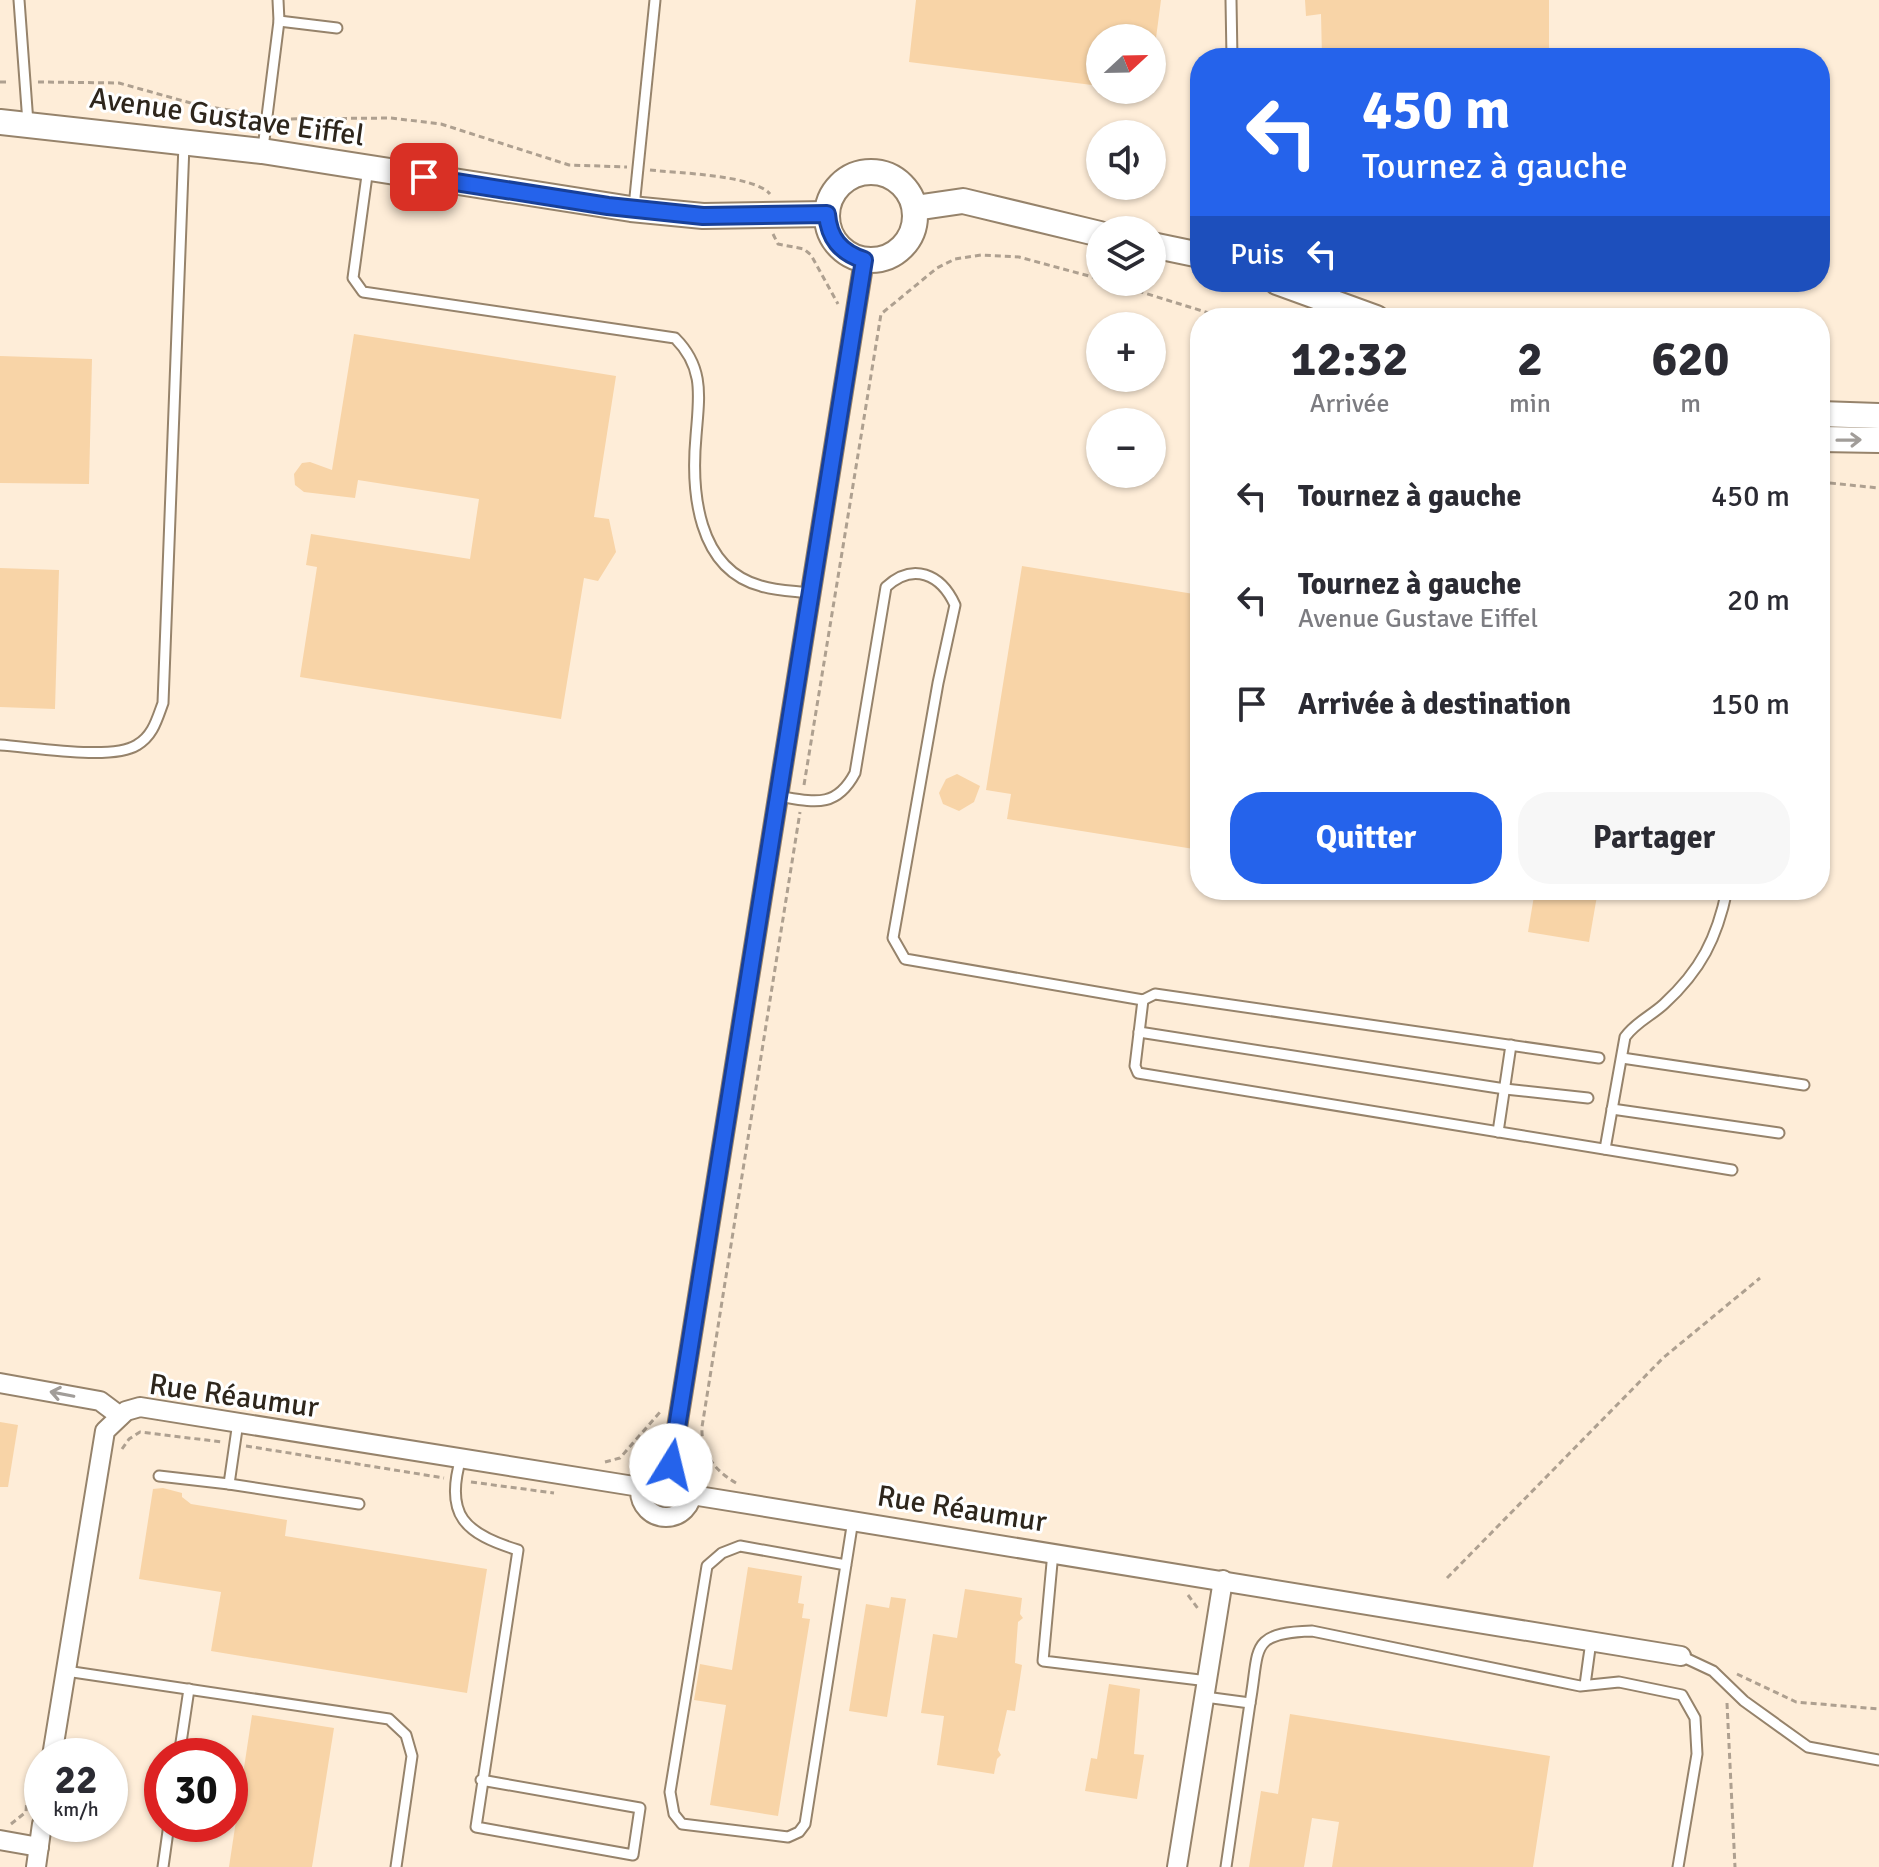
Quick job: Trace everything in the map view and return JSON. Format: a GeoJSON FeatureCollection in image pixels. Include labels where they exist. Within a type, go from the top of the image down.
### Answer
{"type":"FeatureCollection","features":[{"type":"Feature","properties":{"kind":"street","name":"Avenue Gustave Eiffel"},"geometry":{"type":"LineString","coordinates":[[0,122],[262,151],[634,209],[703,216],[827,214]]}},
{"type":"Feature","properties":{"kind":"street"},"geometry":{"type":"LineString","coordinates":[[875,172],[901,183],[915,208],[915,222],[903,247],[878,260],[864,260],[841,249],[828,227],[827,214],[837,188],[848,178],[875,172]]}},
{"type":"Feature","properties":{"kind":"street"},"geometry":{"type":"LineString","coordinates":[[915,208],[963,201],[1086,231]]}},
{"type":"Feature","properties":{"kind":"street"},"geometry":{"type":"LineString","coordinates":[[1166,248],[1190,253]]}},
{"type":"Feature","properties":{"kind":"street"},"geometry":{"type":"LineString","coordinates":[[671,1465],[864,260]]}},
{"type":"Feature","properties":{"kind":"street"},"geometry":{"type":"LineString","coordinates":[[1304,292],[1348,308]]}},
{"type":"Feature","properties":{"kind":"street"},"geometry":{"type":"LineString","coordinates":[[1830,414],[1879,416]]}},
{"type":"Feature","properties":{"kind":"street"},"geometry":{"type":"LineString","coordinates":[[1830,439],[1879,440]]}},
{"type":"Feature","properties":{"kind":"street"},"geometry":{"type":"LineString","coordinates":[[0,1383],[100,1401],[120,1416]]}},
{"type":"Feature","properties":{"kind":"street","name":"Rue Réaumur"},"geometry":{"type":"LineString","coordinates":[[55,1738],[105,1431],[120,1416],[140,1407],[640,1487]]}},
{"type":"Feature","properties":{"kind":"street"},"geometry":{"type":"LineString","coordinates":[[671,1465],[685,1473],[692,1495],[685,1509],[662,1516],[643,1503],[640,1487],[648,1472],[671,1465]]}},
{"type":"Feature","properties":{"kind":"street","name":"Rue Réaumur"},"geometry":{"type":"LineString","coordinates":[[692,1495],[1681,1656]]}},
{"type":"Feature","properties":{"kind":"street"},"geometry":{"type":"LineString","coordinates":[[1177,1867],[1223,1580]]}},
{"type":"Feature","properties":{"kind":"street"},"geometry":{"type":"LineString","coordinates":[[0,1840],[39,1847]]}},
{"type":"Feature","properties":{"kind":"street"},"geometry":{"type":"LineString","coordinates":[[36,1867],[40,1842]]}},
{"type":"Feature","properties":{"kind":"lane"},"geometry":{"type":"LineString","coordinates":[[19,0],[28,123]]}},
{"type":"Feature","properties":{"kind":"lane"},"geometry":{"type":"LineString","coordinates":[[262,151],[279,21],[278,0]]}},
{"type":"Feature","properties":{"kind":"lane"},"geometry":{"type":"LineString","coordinates":[[634,209],[655,0]]}},
{"type":"Feature","properties":{"kind":"lane"},"geometry":{"type":"LineString","coordinates":[[1231,0],[1232,48]]}},
{"type":"Feature","properties":{"kind":"lane"},"geometry":{"type":"LineString","coordinates":[[279,21],[337,28]]}},
{"type":"Feature","properties":{"kind":"lane"},"geometry":{"type":"LineString","coordinates":[[0,745],[119,752],[138,745],[153,730],[163,703],[184,142]]}},
{"type":"Feature","properties":{"kind":"lane"},"geometry":{"type":"LineString","coordinates":[[368,168],[353,278],[363,292],[675,338],[696,366],[700,386],[695,443],[700,522],[721,565],[759,586],[810,593]]}},
{"type":"Feature","properties":{"kind":"lane"},"geometry":{"type":"LineString","coordinates":[[778,796],[823,802],[845,791],[855,773],[886,587],[898,576],[926,574],[941,581],[955,605],[938,683],[893,938],[905,959],[1143,1000],[1155,994],[1599,1058]]}},
{"type":"Feature","properties":{"kind":"lane"},"geometry":{"type":"LineString","coordinates":[[1605,1149],[1625,1037],[1634,1025],[1682,987],[1718,932],[1725,900]]}},
{"type":"Feature","properties":{"kind":"lane"},"geometry":{"type":"LineString","coordinates":[[1143,1000],[1135,1066],[1138,1073],[1732,1170]]}},
{"type":"Feature","properties":{"kind":"lane"},"geometry":{"type":"LineString","coordinates":[[1139,1032],[1505,1089],[1588,1098]]}},
{"type":"Feature","properties":{"kind":"lane"},"geometry":{"type":"LineString","coordinates":[[1498,1132],[1511,1045]]}},
{"type":"Feature","properties":{"kind":"lane"},"geometry":{"type":"LineString","coordinates":[[1622,1058],[1804,1085]]}},
{"type":"Feature","properties":{"kind":"lane"},"geometry":{"type":"LineString","coordinates":[[1612,1109],[1779,1133]]}},
{"type":"Feature","properties":{"kind":"lane"},"geometry":{"type":"LineString","coordinates":[[229,1484],[238,1422]]}},
{"type":"Feature","properties":{"kind":"lane"},"geometry":{"type":"LineString","coordinates":[[461,1458],[453,1492],[455,1505],[469,1528],[485,1540],[518,1550],[481,1780],[476,1827],[633,1855],[640,1808],[481,1780]]}},
{"type":"Feature","properties":{"kind":"lane"},"geometry":{"type":"LineString","coordinates":[[159,1476],[359,1504]]}},
{"type":"Feature","properties":{"kind":"lane"},"geometry":{"type":"LineString","coordinates":[[846,1565],[740,1546],[722,1553],[707,1566],[670,1792],[674,1814],[682,1824],[788,1837],[799,1832],[805,1824],[846,1565],[853,1520]]}},
{"type":"Feature","properties":{"kind":"lane"},"geometry":{"type":"LineString","coordinates":[[1053,1552],[1043,1661],[1206,1689],[1250,1703]]}},
{"type":"Feature","properties":{"kind":"lane"},"geometry":{"type":"LineString","coordinates":[[1226,1867],[1260,1645],[1276,1632],[1312,1631],[1585,1685],[1619,1682],[1682,1695],[1695,1718],[1697,1754],[1678,1867]]}},
{"type":"Feature","properties":{"kind":"lane"},"geometry":{"type":"LineString","coordinates":[[1585,1685],[1591,1641]]}},
{"type":"Feature","properties":{"kind":"lane"},"geometry":{"type":"LineString","coordinates":[[1681,1656],[1713,1671],[1808,1747],[1879,1760]]}},
{"type":"Feature","properties":{"kind":"lane"},"geometry":{"type":"LineString","coordinates":[[66,1671],[389,1719],[406,1735],[412,1756],[396,1867]]}},
{"type":"Feature","properties":{"kind":"lane"},"geometry":{"type":"LineString","coordinates":[[182,1738],[189,1689]]}},
{"type":"Feature","properties":{"kind":"lane"},"geometry":{"type":"LineString","coordinates":[[163,1867],[166,1842]]}},
{"type":"Feature","properties":{"kind":"path"},"geometry":{"type":"LineString","coordinates":[[0,82],[119,83],[198,105],[294,121],[391,118],[441,124],[569,165],[636,168],[748,182],[770,193],[774,241],[804,249],[811,255],[839,305],[881,314]]}},
{"type":"Feature","properties":{"kind":"path"},"geometry":{"type":"LineString","coordinates":[[737,1483],[712,1464],[702,1441],[702,1427],[881,314],[937,268],[955,259],[981,255],[1019,257],[1086,275]]}},
{"type":"Feature","properties":{"kind":"path"},"geometry":{"type":"LineString","coordinates":[[1154,296],[1193,308]]}},
{"type":"Feature","properties":{"kind":"path"},"geometry":{"type":"LineString","coordinates":[[1830,483],[1879,488]]}},
{"type":"Feature","properties":{"kind":"path"},"geometry":{"type":"LineString","coordinates":[[1447,1578],[1663,1358],[1760,1278]]}},
{"type":"Feature","properties":{"kind":"path"},"geometry":{"type":"LineString","coordinates":[[1178,1590],[1192,1597],[1200,1616]]}},
{"type":"Feature","properties":{"kind":"path"},"geometry":{"type":"LineString","coordinates":[[1713,1671],[1740,1675],[1796,1702],[1879,1709]]}},
{"type":"Feature","properties":{"kind":"path"},"geometry":{"type":"LineString","coordinates":[[1730,1687],[1726,1714],[1735,1867]]}},
{"type":"Feature","properties":{"kind":"path"},"geometry":{"type":"LineString","coordinates":[[0,1823],[10,1825],[24,1815]]}},
{"type":"Feature","properties":{"kind":"building"},"geometry":{"type":"Polygon","coordinates":[[[916,0],[1161,0],[1158,24],[1086,24],[1086,84],[909,62],[916,0]]]}},
{"type":"Feature","properties":{"kind":"building"},"geometry":{"type":"Polygon","coordinates":[[[1305,0],[1549,0],[1549,48],[1322,48],[1321,14],[1306,16],[1305,0]]]}},
{"type":"Feature","properties":{"kind":"building"},"geometry":{"type":"Polygon","coordinates":[[[354,334],[616,376],[594,517],[609,519],[616,552],[598,581],[584,578],[561,719],[300,677],[317,567],[306,565],[311,534],[470,559],[479,499],[358,480],[355,498],[304,492],[295,485],[294,474],[302,463],[310,462],[332,470],[354,334]]]}},
{"type":"Feature","properties":{"kind":"building"},"geometry":{"type":"Polygon","coordinates":[[[0,356],[92,359],[89,484],[0,483],[0,356]]]}},
{"type":"Feature","properties":{"kind":"building"},"geometry":{"type":"Polygon","coordinates":[[[1022,566],[1190,593],[1190,848],[1007,819],[1011,794],[986,790],[1022,566]]]}},
{"type":"Feature","properties":{"kind":"building"},"geometry":{"type":"Polygon","coordinates":[[[0,568],[59,570],[55,709],[0,707],[0,568]]]}},
{"type":"Feature","properties":{"kind":"building"},"geometry":{"type":"Polygon","coordinates":[[[957,774],[980,786],[974,802],[959,811],[943,804],[939,793],[946,779],[957,774]]]}},
{"type":"Feature","properties":{"kind":"building"},"geometry":{"type":"Polygon","coordinates":[[[1533,900],[1596,900],[1589,942],[1528,932],[1533,900]]]}},
{"type":"Feature","properties":{"kind":"building"},"geometry":{"type":"Polygon","coordinates":[[[0,1422],[18,1425],[8,1487],[0,1487],[0,1422]]]}},
{"type":"Feature","properties":{"kind":"building"},"geometry":{"type":"Polygon","coordinates":[[[153,1489],[182,1493],[182,1497],[191,1504],[287,1520],[285,1536],[487,1569],[467,1693],[211,1651],[221,1592],[139,1579],[153,1489]]]}},
{"type":"Feature","properties":{"kind":"building"},"geometry":{"type":"Polygon","coordinates":[[[748,1567],[802,1576],[798,1603],[804,1604],[802,1618],[810,1619],[778,1816],[710,1805],[726,1705],[694,1700],[700,1664],[732,1670],[748,1567]]]}},
{"type":"Feature","properties":{"kind":"building"},"geometry":{"type":"Polygon","coordinates":[[[965,1589],[1022,1598],[1020,1614],[1023,1618],[1018,1622],[1015,1663],[1022,1665],[1015,1711],[1007,1710],[998,1750],[1001,1755],[994,1774],[937,1765],[944,1716],[921,1713],[933,1634],[957,1638],[965,1589]]]}},
{"type":"Feature","properties":{"kind":"building"},"geometry":{"type":"Polygon","coordinates":[[[891,1597],[906,1599],[887,1717],[849,1711],[866,1604],[889,1608],[891,1597]]]}},
{"type":"Feature","properties":{"kind":"building"},"geometry":{"type":"Polygon","coordinates":[[[1109,1684],[1140,1689],[1134,1754],[1144,1755],[1137,1799],[1085,1791],[1091,1758],[1097,1759],[1109,1684]]]}},
{"type":"Feature","properties":{"kind":"building"},"geometry":{"type":"Polygon","coordinates":[[[1290,1714],[1550,1756],[1533,1867],[1332,1867],[1339,1822],[1312,1818],[1304,1867],[1249,1867],[1261,1791],[1278,1794],[1290,1714]]]}},
{"type":"Feature","properties":{"kind":"building"},"geometry":{"type":"Polygon","coordinates":[[[252,1715],[334,1728],[312,1867],[229,1867],[233,1842],[248,1842],[248,1741],[252,1715]]]}},
{"type":"Feature","properties":{"kind":"route"},"geometry":{"type":"LineString","coordinates":[[424,177],[608,206],[703,216],[827,214],[828,227],[841,249],[864,260],[671,1465]]}}]}
